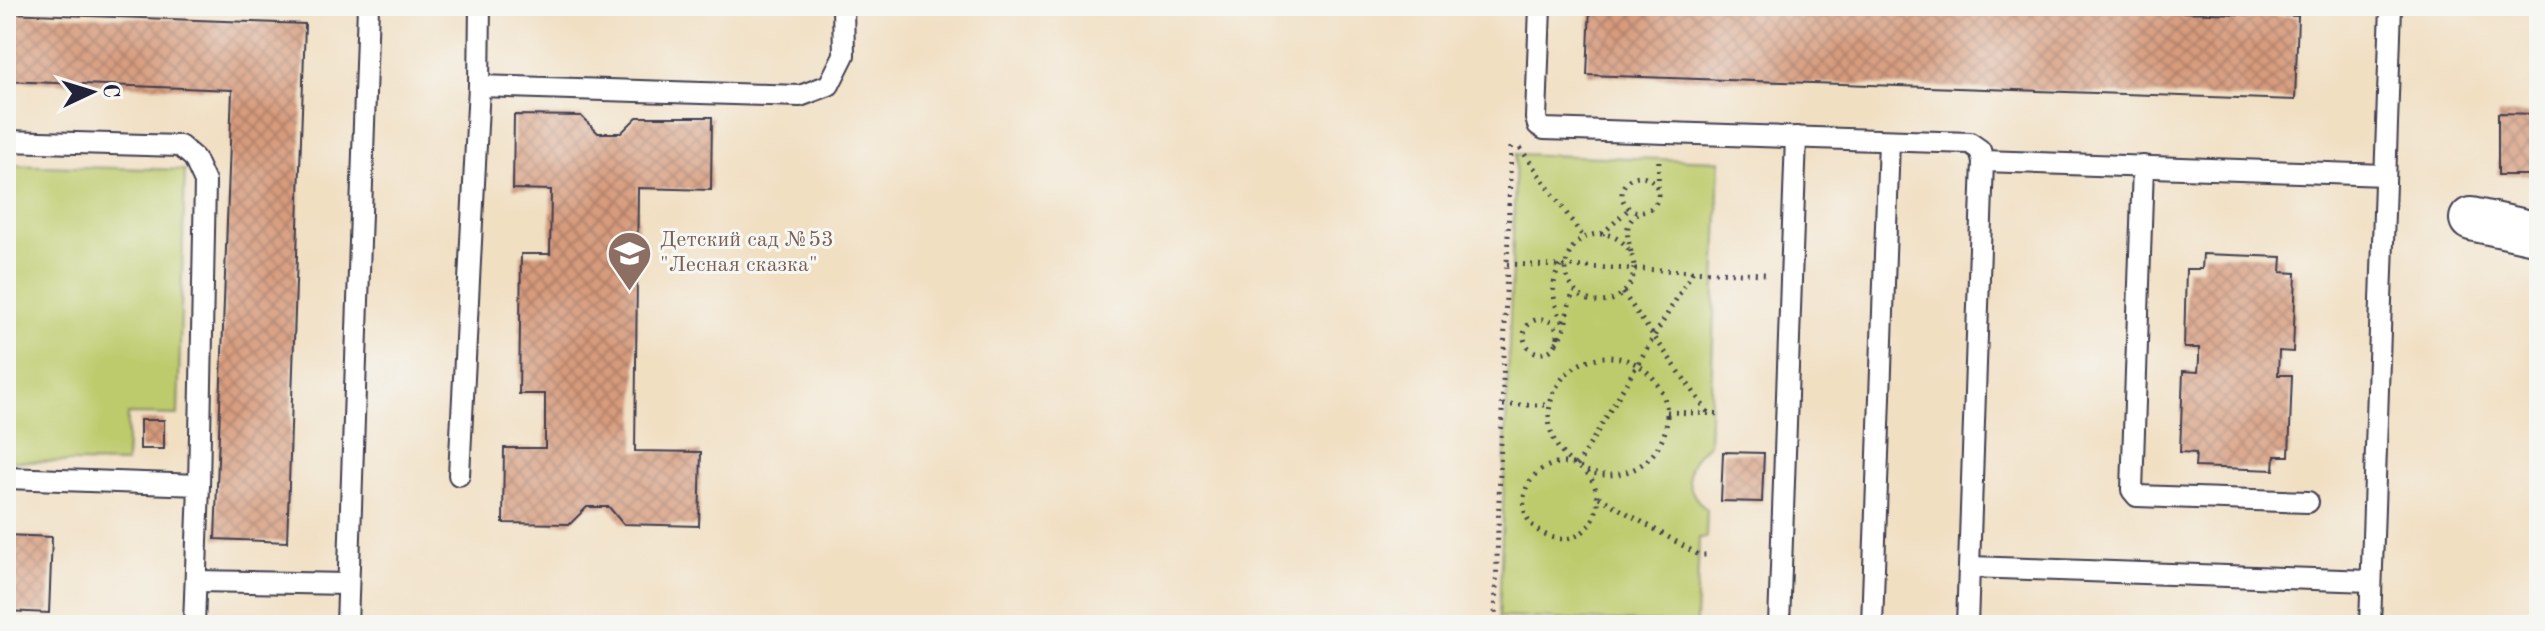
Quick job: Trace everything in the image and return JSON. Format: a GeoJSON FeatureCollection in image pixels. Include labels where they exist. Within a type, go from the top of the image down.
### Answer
{"type":"FeatureCollection","features":[{"type":"Feature","properties":{"kind":"street"},"geometry":{"type":"LineString","coordinates":[[2471,219],[2539,234]]}},
{"type":"Feature","properties":{"kind":"lane"},"geometry":{"type":"LineString","coordinates":[[347,625],[368,6]]}},
{"type":"Feature","properties":{"kind":"lane"},"geometry":{"type":"LineString","coordinates":[[459,475],[479,86],[480,6]]}},
{"type":"Feature","properties":{"kind":"lane"},"geometry":{"type":"LineString","coordinates":[[479,86],[800,96],[829,85],[844,55],[843,6]]}},
{"type":"Feature","properties":{"kind":"lane"},"geometry":{"type":"LineString","coordinates":[[1540,6],[1536,118],[1538,125],[1544,129],[1970,143],[1980,150],[1983,161],[1967,625]]}},
{"type":"Feature","properties":{"kind":"lane"},"geometry":{"type":"LineString","coordinates":[[2370,625],[2391,6]]}},
{"type":"Feature","properties":{"kind":"lane"},"geometry":{"type":"LineString","coordinates":[[1779,625],[1796,137]]}},
{"type":"Feature","properties":{"kind":"lane"},"geometry":{"type":"LineString","coordinates":[[6,141],[180,146],[194,158],[205,182],[194,625]]}},
{"type":"Feature","properties":{"kind":"lane"},"geometry":{"type":"LineString","coordinates":[[1872,625],[1889,141]]}},
{"type":"Feature","properties":{"kind":"lane"},"geometry":{"type":"LineString","coordinates":[[1983,161],[2385,175]]}},
{"type":"Feature","properties":{"kind":"lane"},"geometry":{"type":"LineString","coordinates":[[2143,166],[2132,490],[2137,496],[2308,502]]}},
{"type":"Feature","properties":{"kind":"lane"},"geometry":{"type":"LineString","coordinates":[[6,478],[199,485]]}},
{"type":"Feature","properties":{"kind":"lane"},"geometry":{"type":"LineString","coordinates":[[1970,567],[2371,581]]}},
{"type":"Feature","properties":{"kind":"lane"},"geometry":{"type":"LineString","coordinates":[[196,581],[347,584]]}},
{"type":"Feature","properties":{"kind":"path"},"geometry":{"type":"LineString","coordinates":[[1511,147],[1495,617],[1500,625],[1512,625]]}},
{"type":"Feature","properties":{"kind":"path"},"geometry":{"type":"LineString","coordinates":[[1519,147],[1584,238]]}},
{"type":"Feature","properties":{"kind":"path"},"geometry":{"type":"LineString","coordinates":[[1563,266],[1575,291],[1586,299],[1599,302],[1612,300],[1623,293],[1635,269],[1627,227],[1629,220],[1656,202],[1659,152]]}},
{"type":"Feature","properties":{"kind":"path"},"geometry":{"type":"LineString","coordinates":[[1641,211],[1625,203],[1622,194],[1624,185],[1640,175],[1656,184],[1658,192]]}},
{"type":"Feature","properties":{"kind":"path"},"geometry":{"type":"LineString","coordinates":[[1602,234],[1630,208]]}},
{"type":"Feature","properties":{"kind":"path"},"geometry":{"type":"LineString","coordinates":[[1565,324],[1554,303],[1554,276],[1584,238],[1602,234],[1614,237],[1625,245],[1632,256]]}},
{"type":"Feature","properties":{"kind":"path"},"geometry":{"type":"LineString","coordinates":[[1507,264],[1791,275]]}},
{"type":"Feature","properties":{"kind":"path"},"geometry":{"type":"LineString","coordinates":[[1575,465],[1693,271]]}},
{"type":"Feature","properties":{"kind":"path"},"geometry":{"type":"LineString","coordinates":[[1556,343],[1558,335],[1549,320],[1531,322],[1526,328],[1524,337],[1527,346],[1542,353],[1551,350],[1564,333],[1566,308],[1575,291]]}},
{"type":"Feature","properties":{"kind":"path"},"geometry":{"type":"LineString","coordinates":[[1623,293],[1709,414]]}},
{"type":"Feature","properties":{"kind":"path"},"geometry":{"type":"LineString","coordinates":[[1613,356],[1637,365],[1656,381],[1664,396],[1666,429],[1660,445],[1650,459],[1637,469],[1620,475],[1604,476],[1575,465],[1560,452],[1552,437],[1548,420],[1556,387],[1566,374],[1595,358],[1613,356]]}},
{"type":"Feature","properties":{"kind":"path"},"geometry":{"type":"LineString","coordinates":[[1503,405],[1550,405]]}},
{"type":"Feature","properties":{"kind":"path"},"geometry":{"type":"LineString","coordinates":[[1667,412],[1722,414]]}},
{"type":"Feature","properties":{"kind":"path"},"geometry":{"type":"LineString","coordinates":[[1575,465],[1561,462],[1547,465],[1535,473],[1526,485],[1526,514],[1534,527],[1546,535],[1561,538],[1576,535],[1588,527],[1596,515],[1597,486],[1584,470]]}},
{"type":"Feature","properties":{"kind":"path"},"geometry":{"type":"LineString","coordinates":[[1599,497],[1699,555],[1709,555]]}},
{"type":"Feature","properties":{"kind":"green space"},"geometry":{"type":"Polygon","coordinates":[[[1516,154],[1720,161],[1709,444],[1694,460],[1689,476],[1693,493],[1707,510],[1706,538],[1699,538],[1696,624],[1499,617],[1516,154]]]}},
{"type":"Feature","properties":{"kind":"green space"},"geometry":{"type":"Polygon","coordinates":[[[6,165],[185,170],[178,415],[128,414],[126,463],[6,461],[6,165]]]}},
{"type":"Feature","properties":{"kind":"building"},"geometry":{"type":"Polygon","coordinates":[[[1590,6],[2008,6],[2298,16],[2295,100],[1587,75],[1590,6]]]}},
{"type":"Feature","properties":{"kind":"building"},"geometry":{"type":"Polygon","coordinates":[[[6,13],[305,24],[287,542],[215,539],[232,90],[6,81],[6,13]]]}},
{"type":"Feature","properties":{"kind":"building"},"geometry":{"type":"Polygon","coordinates":[[[2498,113],[2539,114],[2539,175],[2498,175],[2498,113]]]}},
{"type":"Feature","properties":{"kind":"building"},"geometry":{"type":"Polygon","coordinates":[[[514,115],[581,116],[598,133],[621,133],[637,117],[712,117],[711,190],[638,188],[635,451],[701,452],[699,526],[623,524],[609,507],[587,507],[570,524],[503,523],[504,448],[545,448],[545,394],[519,394],[521,254],[550,254],[551,190],[513,189],[514,115]]]}},
{"type":"Feature","properties":{"kind":"building"},"geometry":{"type":"Polygon","coordinates":[[[2203,254],[2282,257],[2281,272],[2296,273],[2293,352],[2279,351],[2278,375],[2292,375],[2289,456],[2275,456],[2274,470],[2195,467],[2196,453],[2180,452],[2183,371],[2198,372],[2199,360],[2199,348],[2184,348],[2186,269],[2202,269],[2203,254]]]}},
{"type":"Feature","properties":{"kind":"building"},"geometry":{"type":"Polygon","coordinates":[[[140,420],[164,420],[164,449],[140,449],[140,420]]]}},
{"type":"Feature","properties":{"kind":"building"},"geometry":{"type":"Polygon","coordinates":[[[1723,452],[1764,453],[1762,502],[1721,501],[1723,452]]]}},
{"type":"Feature","properties":{"kind":"building"},"geometry":{"type":"Polygon","coordinates":[[[6,535],[52,537],[49,613],[6,611],[6,535]]]}},
{"type":"Feature","properties":{"kind":"place","name":"Детский сад №53 \"Лесная сказка\""},"geometry":{"type":"Point","coordinates":[629,292]}}]}
